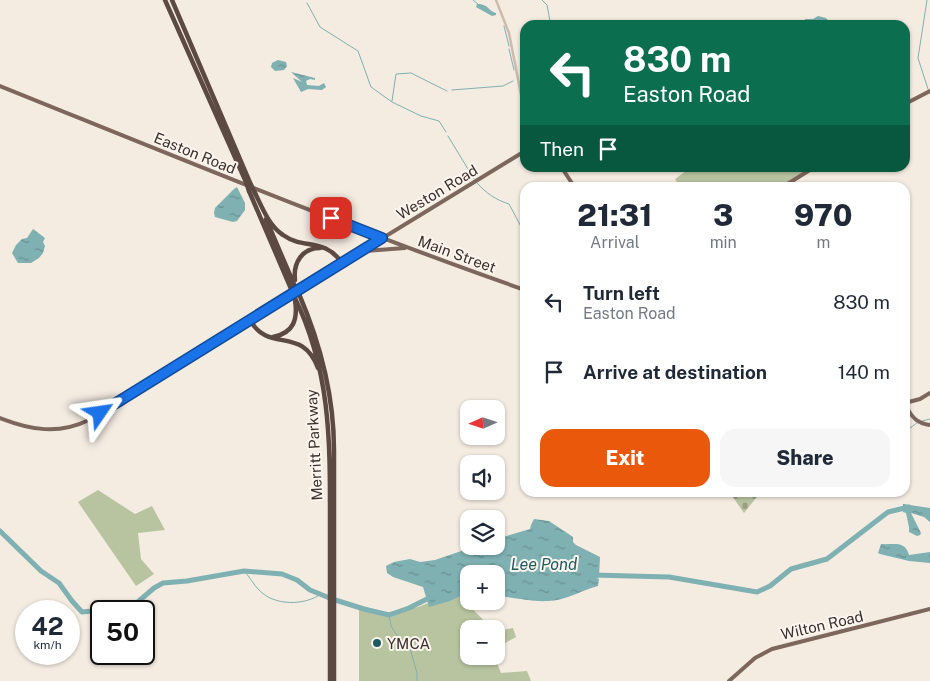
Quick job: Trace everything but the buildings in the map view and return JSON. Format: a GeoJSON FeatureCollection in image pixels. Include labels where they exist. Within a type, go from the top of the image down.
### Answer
{"type":"FeatureCollection","features":[{"type":"Feature","properties":{"kind":"highway","name":"Merritt Parkway"},"geometry":{"type":"LineString","coordinates":[[166,0],[249,191],[318,342],[325,368],[332,406],[334,441],[330,681]]}},
{"type":"Feature","properties":{"kind":"highway","name":"Merritt Parkway"},"geometry":{"type":"LineString","coordinates":[[172,0],[255,193],[295,292],[315,349],[326,403],[330,446],[332,583]]}},
{"type":"Feature","properties":{"kind":"highway"},"geometry":{"type":"LineString","coordinates":[[255,193],[272,225],[283,236],[295,241],[329,249],[336,254],[342,263]]}},
{"type":"Feature","properties":{"kind":"highway"},"geometry":{"type":"LineString","coordinates":[[271,338],[285,334],[292,326],[296,313],[294,271],[297,261],[302,255],[313,248],[329,249]]}},
{"type":"Feature","properties":{"kind":"highway"},"geometry":{"type":"LineString","coordinates":[[250,320],[258,332],[271,338],[297,343],[312,355],[318,368],[326,403]]}},
{"type":"Feature","properties":{"kind":"highway","name":"Merritt Parkway"},"geometry":{"type":"LineString","coordinates":[[332,614],[334,681]]}},
{"type":"Feature","properties":{"kind":"main road","name":"Easton Road"},"geometry":{"type":"LineString","coordinates":[[0,86],[222,176],[382,238]]}},
{"type":"Feature","properties":{"kind":"main road"},"geometry":{"type":"LineString","coordinates":[[910,101],[929,91]]}},
{"type":"Feature","properties":{"kind":"main road","name":"Weston Road"},"geometry":{"type":"LineString","coordinates":[[0,418],[28,428],[42,430],[58,430],[81,424],[520,155]]}},
{"type":"Feature","properties":{"kind":"main road"},"geometry":{"type":"LineString","coordinates":[[791,182],[807,172]]}},
{"type":"Feature","properties":{"kind":"main road","name":"Main Street"},"geometry":{"type":"LineString","coordinates":[[382,238],[520,288]]}},
{"type":"Feature","properties":{"kind":"main road","name":"Weston Road"},"geometry":{"type":"LineString","coordinates":[[361,252],[383,248],[407,248]]}},
{"type":"Feature","properties":{"kind":"main road"},"geometry":{"type":"LineString","coordinates":[[910,402],[920,399],[930,393]]}},
{"type":"Feature","properties":{"kind":"main road"},"geometry":{"type":"LineString","coordinates":[[910,412],[920,423],[930,425]]}},
{"type":"Feature","properties":{"kind":"main road","name":"Wilton Road"},"geometry":{"type":"LineString","coordinates":[[729,681],[758,656],[775,647],[930,609]]}},
{"type":"Feature","properties":{"kind":"street"},"geometry":{"type":"LineString","coordinates":[[496,0],[509,33],[520,89]]}},
{"type":"Feature","properties":{"kind":"green space"},"geometry":{"type":"Polygon","coordinates":[[[685,172],[803,172],[787,182],[677,182],[675,179],[685,172]]]}},
{"type":"Feature","properties":{"kind":"green space"},"geometry":{"type":"Polygon","coordinates":[[[98,490],[135,514],[152,506],[165,530],[138,533],[141,559],[154,574],[136,586],[78,502],[98,490]]]}},
{"type":"Feature","properties":{"kind":"green space"},"geometry":{"type":"Polygon","coordinates":[[[733,497],[757,497],[744,513],[733,497]]]}},
{"type":"Feature","properties":{"kind":"green space"},"geometry":{"type":"Polygon","coordinates":[[[459,595],[460,610],[474,610],[483,620],[460,620],[460,665],[498,665],[501,673],[527,671],[531,681],[359,681],[359,609],[368,612],[389,612],[418,607],[444,597],[459,595]]]}},
{"type":"Feature","properties":{"kind":"green space"},"geometry":{"type":"Polygon","coordinates":[[[513,628],[516,637],[505,643],[505,629],[513,628]]]}},
{"type":"Feature","properties":{"kind":"water"},"geometry":{"type":"Polygon","coordinates":[[[477,4],[486,6],[496,15],[492,16],[476,7],[477,4]]]}},
{"type":"Feature","properties":{"kind":"water"},"geometry":{"type":"Polygon","coordinates":[[[818,16],[828,20],[805,20],[818,16]]]}},
{"type":"Feature","properties":{"kind":"water"},"geometry":{"type":"Polygon","coordinates":[[[278,60],[286,62],[287,66],[284,70],[275,71],[271,67],[272,63],[278,60]]]}},
{"type":"Feature","properties":{"kind":"water"},"geometry":{"type":"Polygon","coordinates":[[[291,72],[315,78],[315,80],[310,79],[306,81],[307,85],[319,86],[324,83],[326,87],[322,90],[308,89],[301,92],[293,78],[302,82],[291,72]]]}},
{"type":"Feature","properties":{"kind":"water"},"geometry":{"type":"Polygon","coordinates":[[[237,187],[245,203],[245,210],[237,221],[233,222],[215,217],[215,208],[237,187]]]}},
{"type":"Feature","properties":{"kind":"water"},"geometry":{"type":"Polygon","coordinates":[[[33,229],[45,238],[43,253],[31,263],[18,263],[12,253],[16,245],[22,239],[27,238],[33,229]]]}},
{"type":"Feature","properties":{"kind":"water"},"geometry":{"type":"Polygon","coordinates":[[[903,504],[930,508],[930,522],[924,517],[911,513],[921,533],[920,535],[917,536],[909,532],[906,513],[903,512],[903,504]]]}},
{"type":"Feature","properties":{"kind":"water","name":"Lee Pond"},"geometry":{"type":"Polygon","coordinates":[[[534,519],[549,521],[573,537],[573,542],[576,545],[600,557],[599,577],[597,578],[599,579],[598,586],[554,601],[505,597],[505,565],[460,565],[460,596],[429,607],[423,587],[393,577],[387,573],[386,566],[394,562],[410,559],[420,562],[435,560],[460,551],[460,555],[505,555],[505,536],[530,529],[534,519]]]}},
{"type":"Feature","properties":{"kind":"water"},"geometry":{"type":"Polygon","coordinates":[[[881,544],[902,545],[909,555],[930,552],[930,563],[909,561],[880,554],[878,553],[881,544]]]}},
{"type":"Feature","properties":{"kind":"waterway"},"geometry":{"type":"LineString","coordinates":[[473,0],[478,4]]}},
{"type":"Feature","properties":{"kind":"waterway"},"geometry":{"type":"LineString","coordinates":[[542,0],[547,5],[550,20]]}},
{"type":"Feature","properties":{"kind":"waterway"},"geometry":{"type":"LineString","coordinates":[[927,0],[918,58],[928,89]]}},
{"type":"Feature","properties":{"kind":"waterway"},"geometry":{"type":"LineString","coordinates":[[307,3],[320,27],[358,51],[371,87],[392,102],[421,116],[439,121],[446,132]]}},
{"type":"Feature","properties":{"kind":"waterway"},"geometry":{"type":"LineString","coordinates":[[504,26],[509,46]]}},
{"type":"Feature","properties":{"kind":"waterway"},"geometry":{"type":"LineString","coordinates":[[509,49],[514,70]]}},
{"type":"Feature","properties":{"kind":"waterway"},"geometry":{"type":"LineString","coordinates":[[392,101],[396,74],[411,73],[447,91]]}},
{"type":"Feature","properties":{"kind":"waterway"},"geometry":{"type":"LineString","coordinates":[[452,90],[503,86],[513,81]]}},
{"type":"Feature","properties":{"kind":"waterway"},"geometry":{"type":"LineString","coordinates":[[448,136],[474,179]]}},
{"type":"Feature","properties":{"kind":"waterway"},"geometry":{"type":"LineString","coordinates":[[477,183],[492,196],[509,204],[520,225]]}},
{"type":"Feature","properties":{"kind":"waterway"},"geometry":{"type":"LineString","coordinates":[[922,421],[930,419]]}},
{"type":"Feature","properties":{"kind":"waterway"},"geometry":{"type":"LineString","coordinates":[[910,428],[918,422]]}},
{"type":"Feature","properties":{"kind":"waterway"},"geometry":{"type":"LineString","coordinates":[[592,575],[669,577],[757,592],[770,586],[791,569],[827,559],[888,512],[909,507]]}},
{"type":"Feature","properties":{"kind":"waterway"},"geometry":{"type":"LineString","coordinates":[[0,531],[41,571],[59,583],[82,612],[132,607],[154,588],[163,583],[187,581],[244,571],[282,574],[297,580],[310,590],[332,599],[389,615],[409,608],[433,596]]}},
{"type":"Feature","properties":{"kind":"waterway"},"geometry":{"type":"LineString","coordinates":[[244,571],[259,590],[273,599],[298,602],[306,601],[321,594]]}},
{"type":"Feature","properties":{"kind":"waterway"},"geometry":{"type":"LineString","coordinates":[[389,615],[391,626],[399,638],[409,645],[417,673],[417,681]]}},
{"type":"Feature","properties":{"kind":"place","name":"YMCA"},"geometry":{"type":"Point","coordinates":[377,643]}},
{"type":"Feature","properties":{"kind":"route"},"geometry":{"type":"LineString","coordinates":[[100,413],[382,238],[331,218]]}}]}
